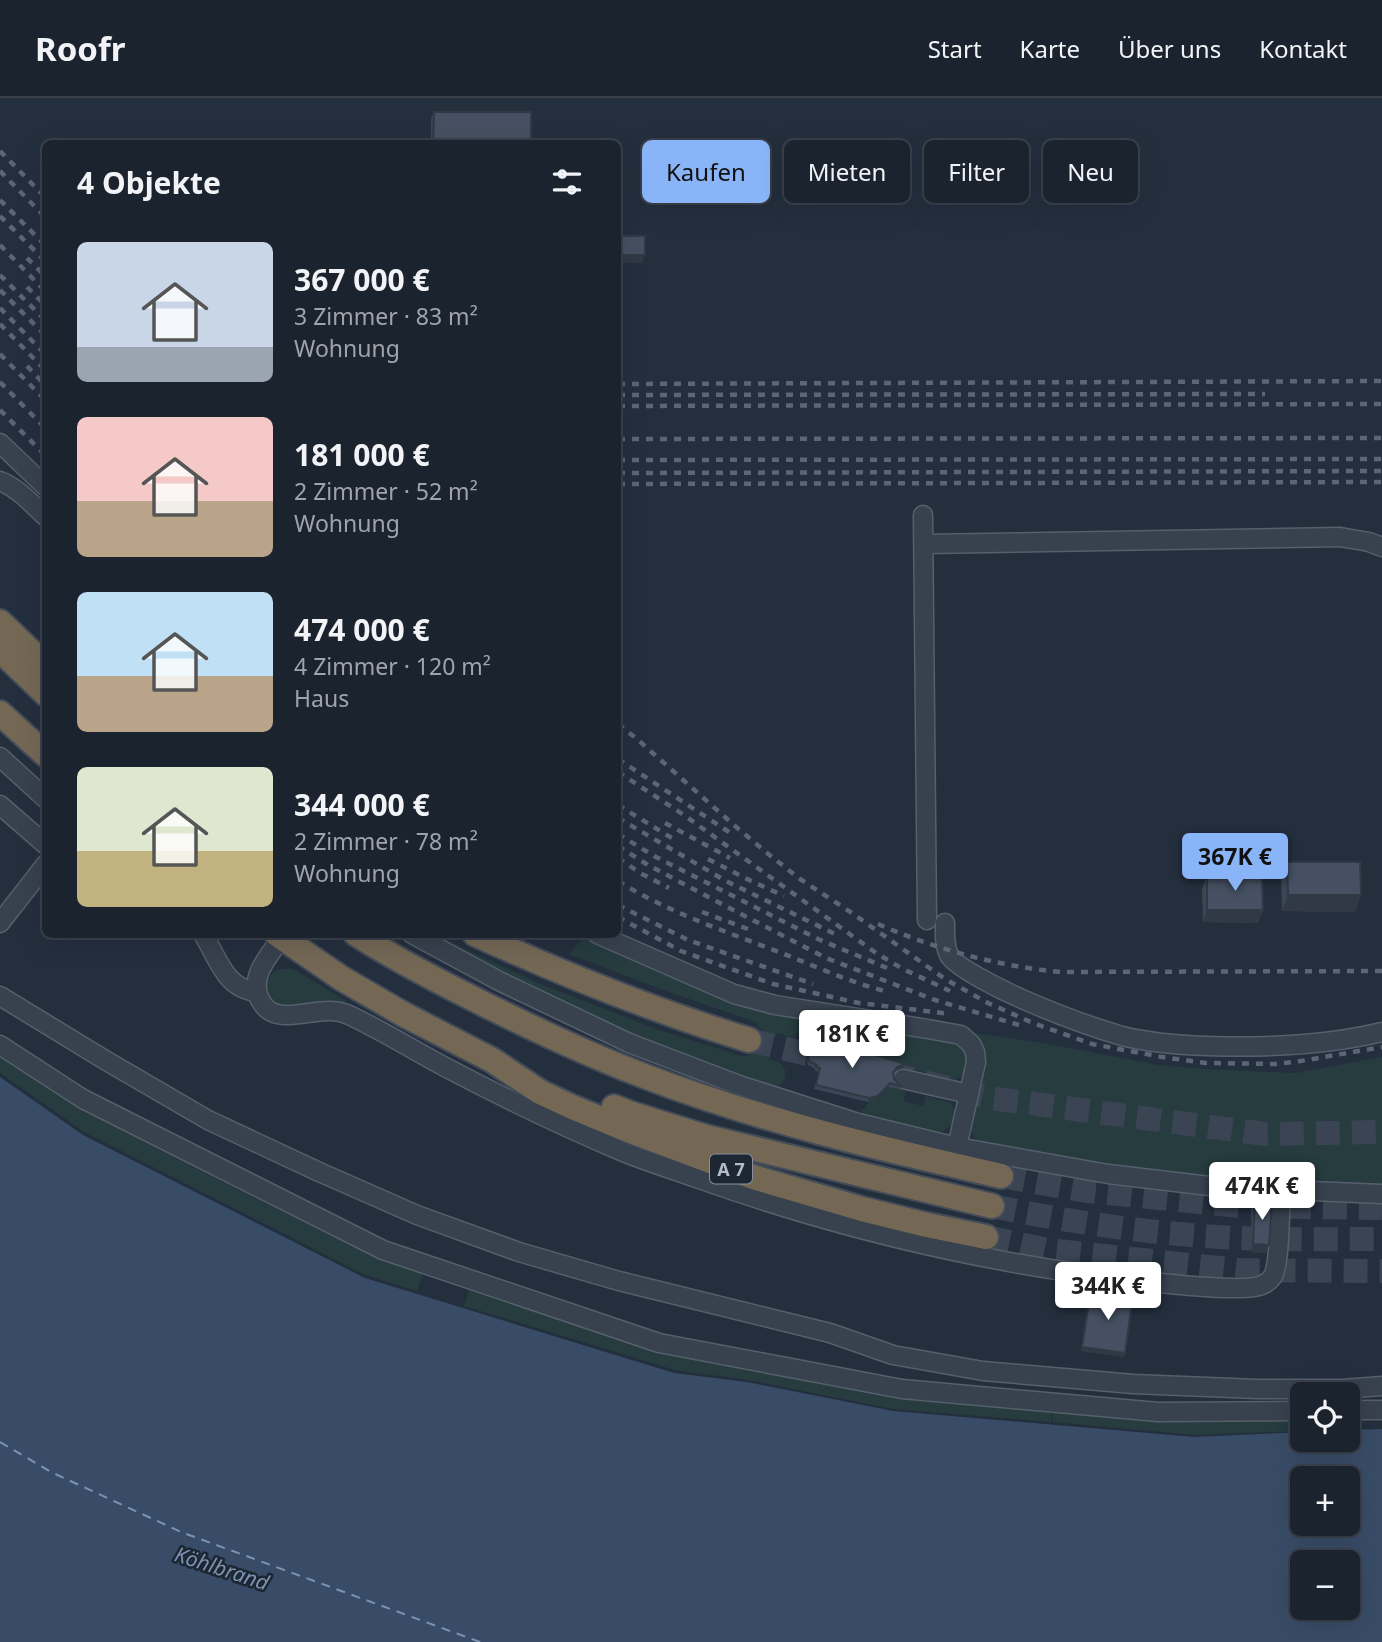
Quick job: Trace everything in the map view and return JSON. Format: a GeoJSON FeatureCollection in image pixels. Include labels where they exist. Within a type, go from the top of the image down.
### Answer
{"type":"FeatureCollection","features":[{"type":"Feature","properties":{"kind":"highway"},"geometry":{"type":"LineString","coordinates":[[0,622],[42,662]]}},
{"type":"Feature","properties":{"kind":"highway"},"geometry":{"type":"LineString","coordinates":[[0,650],[42,690]]}},
{"type":"Feature","properties":{"kind":"highway"},"geometry":{"type":"LineString","coordinates":[[0,713],[42,751]]}},
{"type":"Feature","properties":{"kind":"highway","name":"A 7"},"geometry":{"type":"LineString","coordinates":[[283,938],[341,978],[492,1060],[540,1092],[628,1130],[753,1177],[862,1209],[986,1237]]}},
{"type":"Feature","properties":{"kind":"highway"},"geometry":{"type":"LineString","coordinates":[[363,938],[427,975],[504,1014],[648,1077],[842,1138],[1000,1175]]}},
{"type":"Feature","properties":{"kind":"highway"},"geometry":{"type":"LineString","coordinates":[[484,938],[594,986],[749,1040]]}},
{"type":"Feature","properties":{"kind":"highway","name":"A 7"},"geometry":{"type":"LineString","coordinates":[[492,1060],[549,1079],[629,1113],[706,1137],[992,1206]]}},
{"type":"Feature","properties":{"kind":"lane"},"geometry":{"type":"LineString","coordinates":[[0,443],[42,482]]}},
{"type":"Feature","properties":{"kind":"lane"},"geometry":{"type":"LineString","coordinates":[[0,481],[26,498],[42,513]]}},
{"type":"Feature","properties":{"kind":"lane"},"geometry":{"type":"LineString","coordinates":[[923,515],[936,922],[951,958],[961,967],[1009,994],[1060,1015],[1122,1036],[1165,1044],[1252,1048],[1318,1044],[1382,1032]]}},
{"type":"Feature","properties":{"kind":"lane"},"geometry":{"type":"LineString","coordinates":[[923,544],[1340,537],[1382,547]]}},
{"type":"Feature","properties":{"kind":"lane"},"geometry":{"type":"LineString","coordinates":[[0,757],[42,795]]}},
{"type":"Feature","properties":{"kind":"lane"},"geometry":{"type":"LineString","coordinates":[[0,805],[42,842]]}},
{"type":"Feature","properties":{"kind":"lane"},"geometry":{"type":"LineString","coordinates":[[0,923],[42,869]]}},
{"type":"Feature","properties":{"kind":"lane"},"geometry":{"type":"LineString","coordinates":[[206,938],[232,982],[245,990],[257,992]]}},
{"type":"Feature","properties":{"kind":"lane"},"geometry":{"type":"LineString","coordinates":[[279,938],[261,966],[257,980],[259,999],[268,1010],[282,1016],[322,1010],[347,1014],[513,1101],[622,1151],[785,1208],[881,1235],[969,1255],[1105,1277],[1190,1286],[1259,1287],[1270,1280],[1276,1266],[1281,1190]]}},
{"type":"Feature","properties":{"kind":"lane"},"geometry":{"type":"LineString","coordinates":[[419,938],[499,981],[629,1043],[739,1085],[858,1123],[957,1147],[1108,1174],[1218,1186],[1382,1194]]}},
{"type":"Feature","properties":{"kind":"lane"},"geometry":{"type":"LineString","coordinates":[[606,938],[734,994],[775,1005],[961,1035],[975,1052],[976,1062],[957,1147]]}},
{"type":"Feature","properties":{"kind":"lane"},"geometry":{"type":"LineString","coordinates":[[0,996],[208,1121],[417,1215],[519,1252],[606,1278],[830,1333],[893,1355],[983,1371],[1133,1384],[1257,1389],[1382,1386]]}},
{"type":"Feature","properties":{"kind":"lane"},"geometry":{"type":"LineString","coordinates":[[0,1045],[83,1099],[383,1250],[659,1343],[901,1390],[1157,1412],[1290,1411]]}},
{"type":"Feature","properties":{"kind":"lane"},"geometry":{"type":"LineString","coordinates":[[902,1079],[969,1094]]}},
{"type":"Feature","properties":{"kind":"lane"},"geometry":{"type":"LineString","coordinates":[[1360,1410],[1382,1410]]}},
{"type":"Feature","properties":{"kind":"green space"},"geometry":{"type":"Polygon","coordinates":[[[428,938],[442,938],[538,983],[659,1030],[745,1057],[754,1053],[770,1056],[770,1059],[782,1064],[785,1078],[775,1089],[660,1048],[540,994],[428,938]]]}},
{"type":"Feature","properties":{"kind":"green space"},"geometry":{"type":"Polygon","coordinates":[[[583,938],[590,938],[660,969],[950,1039],[962,1045],[968,1056],[965,1075],[954,1080],[822,1043],[820,1049],[807,1045],[811,1032],[798,1029],[795,1038],[762,1032],[756,1022],[569,954],[583,938]]]}},
{"type":"Feature","properties":{"kind":"green space"},"geometry":{"type":"Polygon","coordinates":[[[278,969],[293,969],[346,1001],[344,1005],[324,1002],[293,1006],[276,1004],[266,991],[265,979],[278,969]]]}},
{"type":"Feature","properties":{"kind":"green space"},"geometry":{"type":"Polygon","coordinates":[[[974,1033],[1158,1065],[1205,1069],[1296,1073],[1382,1057],[1382,1188],[1160,1172],[1078,1162],[981,1144],[969,1127],[980,1044],[974,1033]]]}},
{"type":"Feature","properties":{"kind":"green space"},"geometry":{"type":"Polygon","coordinates":[[[0,1048],[425,1268],[417,1291],[365,1275],[84,1132],[0,1073],[0,1048]]]}},
{"type":"Feature","properties":{"kind":"green space"},"geometry":{"type":"Polygon","coordinates":[[[885,1087],[906,1091],[903,1101],[923,1106],[926,1096],[951,1103],[957,1113],[953,1124],[939,1134],[861,1116],[862,1109],[865,1109],[868,1102],[879,1098],[885,1087]]]}},
{"type":"Feature","properties":{"kind":"green space"},"geometry":{"type":"Polygon","coordinates":[[[471,1284],[658,1346],[1052,1406],[1051,1422],[893,1409],[748,1380],[675,1370],[464,1306],[471,1284]]]}},
{"type":"Feature","properties":{"kind":"green space"},"geometry":{"type":"Polygon","coordinates":[[[1054,1405],[1290,1412],[1290,1431],[1194,1435],[1052,1422],[1054,1405]]]}},
{"type":"Feature","properties":{"kind":"water","name":"Köhlbrand"},"geometry":{"type":"Polygon","coordinates":[[[0,1077],[83,1135],[365,1278],[674,1373],[747,1382],[893,1411],[1194,1437],[1290,1433],[1290,1452],[1360,1452],[1360,1430],[1382,1429],[1382,1642],[0,1642],[0,1077]]]}},
{"type":"Feature","properties":{"kind":"building"},"geometry":{"type":"Polygon","coordinates":[[[434,112],[531,112],[531,140],[433,140],[434,112]]]}},
{"type":"Feature","properties":{"kind":"building"},"geometry":{"type":"Polygon","coordinates":[[[621,236],[645,236],[645,255],[621,255],[621,236]]]}},
{"type":"Feature","properties":{"kind":"building"},"geometry":{"type":"Polygon","coordinates":[[[1287,862],[1360,862],[1361,895],[1288,895],[1287,862]]]}},
{"type":"Feature","properties":{"kind":"building"},"geometry":{"type":"Polygon","coordinates":[[[1207,876],[1262,876],[1263,910],[1207,910],[1207,876]]]}},
{"type":"Feature","properties":{"kind":"building"},"geometry":{"type":"Polygon","coordinates":[[[823,1039],[905,1064],[897,1067],[893,1073],[894,1079],[901,1086],[890,1083],[878,1096],[869,1098],[816,1085],[820,1068],[809,1061],[808,1057],[811,1047],[815,1044],[821,1045],[823,1039]]]}},
{"type":"Feature","properties":{"kind":"building"},"geometry":{"type":"Polygon","coordinates":[[[1255,1200],[1272,1201],[1269,1245],[1253,1244],[1255,1200]]]}},
{"type":"Feature","properties":{"kind":"building"},"geometry":{"type":"Polygon","coordinates":[[[1091,1290],[1133,1296],[1125,1353],[1082,1347],[1091,1290]]]}},
{"type":"Feature","properties":{"kind":"ferry route"},"geometry":{"type":"LineString","coordinates":[[0,1442],[51,1472],[181,1532],[480,1642]]}},
{"type":"Feature","properties":{"kind":"tunnel"},"geometry":{"type":"LineString","coordinates":[[749,1040],[990,1098],[1265,1134],[1382,1132]]}},
{"type":"Feature","properties":{"kind":"tunnel"},"geometry":{"type":"LineString","coordinates":[[1001,1176],[1087,1191],[1239,1206],[1382,1208]]}},
{"type":"Feature","properties":{"kind":"tunnel"},"geometry":{"type":"LineString","coordinates":[[992,1206],[1083,1223],[1176,1234],[1255,1239],[1382,1239]]}},
{"type":"Feature","properties":{"kind":"tunnel"},"geometry":{"type":"LineString","coordinates":[[986,1237],[1048,1250],[1238,1270],[1382,1271]]}},
{"type":"Feature","properties":{"kind":"railway"},"geometry":{"type":"LineString","coordinates":[[0,151],[42,194]]}},
{"type":"Feature","properties":{"kind":"railway"},"geometry":{"type":"LineString","coordinates":[[0,171],[42,214]]}},
{"type":"Feature","properties":{"kind":"railway"},"geometry":{"type":"LineString","coordinates":[[0,200],[42,242]]}},
{"type":"Feature","properties":{"kind":"railway"},"geometry":{"type":"LineString","coordinates":[[0,216],[42,258]]}},
{"type":"Feature","properties":{"kind":"railway"},"geometry":{"type":"LineString","coordinates":[[0,245],[42,288]]}},
{"type":"Feature","properties":{"kind":"railway"},"geometry":{"type":"LineString","coordinates":[[27,258],[42,273]]}},
{"type":"Feature","properties":{"kind":"railway"},"geometry":{"type":"LineString","coordinates":[[0,275],[42,317]]}},
{"type":"Feature","properties":{"kind":"railway"},"geometry":{"type":"LineString","coordinates":[[27,287],[42,302]]}},
{"type":"Feature","properties":{"kind":"railway"},"geometry":{"type":"LineString","coordinates":[[0,290],[42,332]]}},
{"type":"Feature","properties":{"kind":"railway"},"geometry":{"type":"LineString","coordinates":[[0,308],[42,351]]}},
{"type":"Feature","properties":{"kind":"railway"},"geometry":{"type":"LineString","coordinates":[[0,324],[42,367]]}},
{"type":"Feature","properties":{"kind":"railway"},"geometry":{"type":"LineString","coordinates":[[0,354],[42,397]]}},
{"type":"Feature","properties":{"kind":"railway"},"geometry":{"type":"LineString","coordinates":[[27,366],[42,382]]}},
{"type":"Feature","properties":{"kind":"railway"},"geometry":{"type":"LineString","coordinates":[[621,384],[1382,381]]}},
{"type":"Feature","properties":{"kind":"railway"},"geometry":{"type":"LineString","coordinates":[[0,382],[42,425]]}},
{"type":"Feature","properties":{"kind":"railway"},"geometry":{"type":"LineString","coordinates":[[621,395],[1265,394]]}},
{"type":"Feature","properties":{"kind":"railway"},"geometry":{"type":"LineString","coordinates":[[621,406],[1382,404]]}},
{"type":"Feature","properties":{"kind":"railway"},"geometry":{"type":"LineString","coordinates":[[0,410],[42,452]]}},
{"type":"Feature","properties":{"kind":"railway"},"geometry":{"type":"LineString","coordinates":[[621,439],[1382,438]]}},
{"type":"Feature","properties":{"kind":"railway"},"geometry":{"type":"LineString","coordinates":[[621,460],[1382,459]]}},
{"type":"Feature","properties":{"kind":"railway"},"geometry":{"type":"LineString","coordinates":[[621,473],[1382,471]]}},
{"type":"Feature","properties":{"kind":"railway"},"geometry":{"type":"LineString","coordinates":[[621,484],[1382,482]]}},
{"type":"Feature","properties":{"kind":"railway"},"geometry":{"type":"LineString","coordinates":[[621,726],[800,879],[945,979],[988,1003],[1033,1023],[1092,1044],[1206,1063],[1275,1064],[1382,1047]]}},
{"type":"Feature","properties":{"kind":"railway"},"geometry":{"type":"LineString","coordinates":[[621,761],[732,834]]}},
{"type":"Feature","properties":{"kind":"railway"},"geometry":{"type":"LineString","coordinates":[[621,774],[684,815],[876,953],[950,991]]}},
{"type":"Feature","properties":{"kind":"railway"},"geometry":{"type":"LineString","coordinates":[[621,807],[675,840]]}},
{"type":"Feature","properties":{"kind":"railway"},"geometry":{"type":"LineString","coordinates":[[621,820],[726,881],[837,935]]}},
{"type":"Feature","properties":{"kind":"railway"},"geometry":{"type":"LineString","coordinates":[[665,823],[730,858]]}},
{"type":"Feature","properties":{"kind":"railway"},"geometry":{"type":"LineString","coordinates":[[621,836],[654,856],[818,939],[887,968]]}},
{"type":"Feature","properties":{"kind":"railway"},"geometry":{"type":"LineString","coordinates":[[621,848],[648,865],[826,958],[935,1000],[1019,1025]]}},
{"type":"Feature","properties":{"kind":"railway"},"geometry":{"type":"LineString","coordinates":[[708,859],[784,896]]}},
{"type":"Feature","properties":{"kind":"railway"},"geometry":{"type":"LineString","coordinates":[[621,860],[669,888]]}},
{"type":"Feature","properties":{"kind":"railway"},"geometry":{"type":"LineString","coordinates":[[621,883],[697,920],[847,979],[889,992]]}},
{"type":"Feature","properties":{"kind":"railway"},"geometry":{"type":"LineString","coordinates":[[621,906],[688,940],[813,984]]}},
{"type":"Feature","properties":{"kind":"railway"},"geometry":{"type":"LineString","coordinates":[[702,912],[748,929]]}},
{"type":"Feature","properties":{"kind":"railway"},"geometry":{"type":"LineString","coordinates":[[621,919],[681,951],[773,984],[859,1003],[951,1014]]}},
{"type":"Feature","properties":{"kind":"railway"},"geometry":{"type":"LineString","coordinates":[[878,924],[967,955],[1060,972],[1382,971]]}}]}
